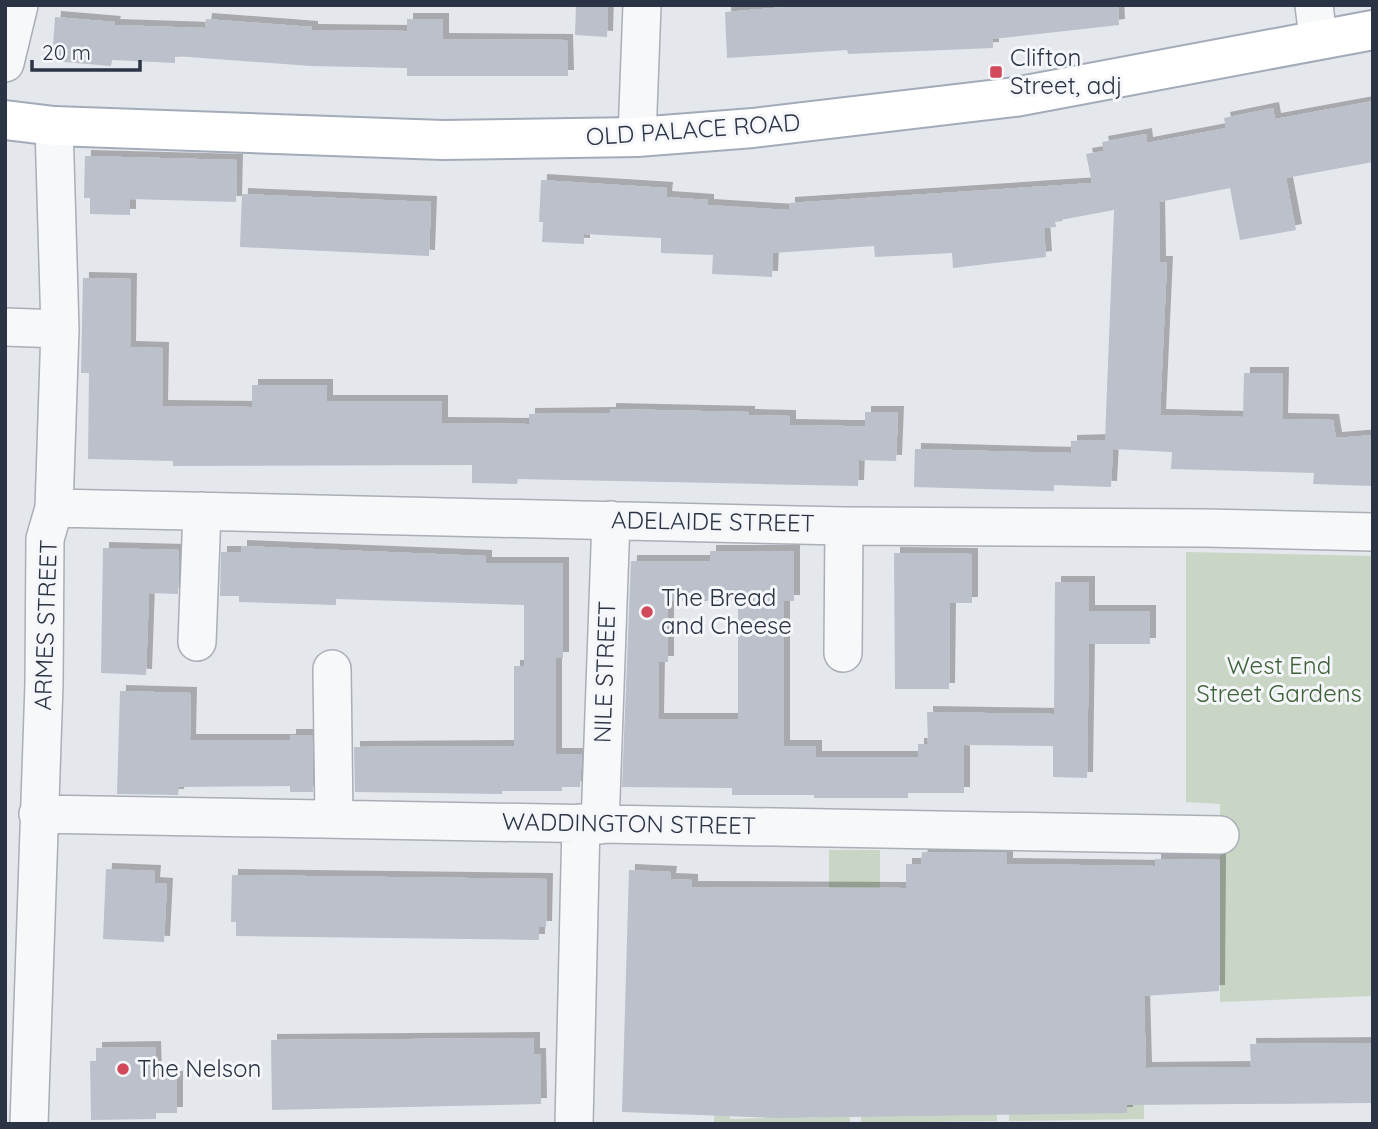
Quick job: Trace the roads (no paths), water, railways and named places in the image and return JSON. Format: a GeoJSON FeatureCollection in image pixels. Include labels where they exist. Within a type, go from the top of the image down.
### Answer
{"type":"FeatureCollection","features":[{"type":"Feature","properties":{"kind":"main road","name":"OLD PALACE ROAD"},"geometry":{"type":"LineString","coordinates":[[5,120],[54,126],[443,140],[637,136],[753,128],[1015,97],[1301,45],[1316,22],[1373,30]]}},
{"type":"Feature","properties":{"kind":"street"},"geometry":{"type":"LineString","coordinates":[[5,64],[19,5]]}},
{"type":"Feature","properties":{"kind":"street"},"geometry":{"type":"LineString","coordinates":[[637,136],[642,5]]}},
{"type":"Feature","properties":{"kind":"street","name":"ARMES STREET"},"geometry":{"type":"LineString","coordinates":[[29,1124],[44,684],[45,540],[54,508],[60,329],[54,126]]}},
{"type":"Feature","properties":{"kind":"street"},"geometry":{"type":"LineString","coordinates":[[5,327],[60,329]]}},
{"type":"Feature","properties":{"kind":"street","name":"ADELAIDE STREET"},"geometry":{"type":"LineString","coordinates":[[54,508],[844,526],[1373,532]]}},
{"type":"Feature","properties":{"kind":"street"},"geometry":{"type":"LineString","coordinates":[[197,642],[202,511]]}},
{"type":"Feature","properties":{"kind":"street","name":"NILE STREET"},"geometry":{"type":"LineString","coordinates":[[574,1124],[611,520]]}},
{"type":"Feature","properties":{"kind":"street"},"geometry":{"type":"LineString","coordinates":[[843,653],[844,526]]}},
{"type":"Feature","properties":{"kind":"street"},"geometry":{"type":"LineString","coordinates":[[332,669],[334,819]]}},
{"type":"Feature","properties":{"kind":"street","name":"WADDINGTON STREET"},"geometry":{"type":"LineString","coordinates":[[38,814],[1220,835]]}},
{"type":"Feature","properties":{"kind":"place","name":"Clifton Street, adj"},"geometry":{"type":"Point","coordinates":[996,72]}},
{"type":"Feature","properties":{"kind":"place","name":"The Bread and Cheese"},"geometry":{"type":"Point","coordinates":[647,612]}},
{"type":"Feature","properties":{"kind":"place","name":"The Nelson"},"geometry":{"type":"Point","coordinates":[123,1069]}},
{"type":"Feature","properties":{"kind":"park label","name":"West End Street Gardens"},"geometry":{"type":"Point","coordinates":[1279,680]}}]}
